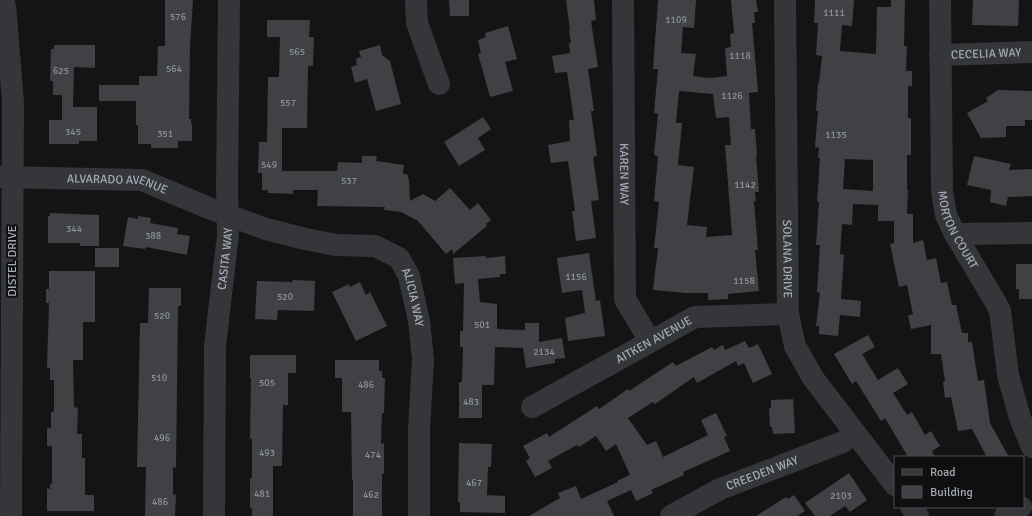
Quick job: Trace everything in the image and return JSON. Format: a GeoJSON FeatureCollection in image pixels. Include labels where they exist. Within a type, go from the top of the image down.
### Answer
{"type":"FeatureCollection","features":[{"type":"Feature","properties":{"kind":"street","name":"CASITA WAY"},"geometry":{"type":"LineString","coordinates":[[214,516],[215,346],[228,235],[229,0]]}},
{"type":"Feature","properties":{"kind":"street"},"geometry":{"type":"LineString","coordinates":[[416,0],[417,24],[439,84]]}},
{"type":"Feature","properties":{"kind":"street","name":"KAREN WAY"},"geometry":{"type":"LineString","coordinates":[[624,0],[625,299],[650,341]]}},
{"type":"Feature","properties":{"kind":"street","name":"SOLANA DRIVE"},"geometry":{"type":"LineString","coordinates":[[785,0],[788,314],[795,346],[813,378],[894,484]]}},
{"type":"Feature","properties":{"kind":"street","name":"MORTON COURT"},"geometry":{"type":"LineString","coordinates":[[940,0],[942,191],[946,215],[955,234],[1000,311],[1009,381],[1020,418],[1032,447]]}},
{"type":"Feature","properties":{"kind":"street","name":"DISTEL DRIVE"},"geometry":{"type":"LineString","coordinates":[[5,6],[13,102],[6,176],[11,516]]}},
{"type":"Feature","properties":{"kind":"street","name":"CECELIA WAY"},"geometry":{"type":"LineString","coordinates":[[940,54],[1032,52]]}},
{"type":"Feature","properties":{"kind":"street","name":"ALVARADO AVENUE"},"geometry":{"type":"LineString","coordinates":[[6,176],[142,180],[228,215]]}},
{"type":"Feature","properties":{"kind":"street","name":"ALICIA WAY"},"geometry":{"type":"LineString","coordinates":[[228,215],[266,229],[305,239],[336,245],[375,246],[399,258],[408,276],[419,321],[423,360],[419,430],[419,516]]}},
{"type":"Feature","properties":{"kind":"street"},"geometry":{"type":"LineString","coordinates":[[955,234],[1032,233]]}},
{"type":"Feature","properties":{"kind":"street","name":"AITKEN AVENUE"},"geometry":{"type":"LineString","coordinates":[[532,407],[695,317],[788,314]]}},
{"type":"Feature","properties":{"kind":"street","name":"CREEDEN WAY"},"geometry":{"type":"LineString","coordinates":[[671,516],[720,489],[843,442],[855,433]]}},
{"type":"Feature","properties":{"kind":"street"},"geometry":{"type":"LineString","coordinates":[[912,508],[918,516]]}},
{"type":"Feature","properties":{"kind":"street"},"geometry":{"type":"LineString","coordinates":[[1005,516],[1019,508]]}},
{"type":"Feature","properties":{"kind":"building"},"geometry":{"type":"Polygon","coordinates":[[[165,0],[193,0],[190,46],[189,119],[191,119],[192,124],[192,141],[178,141],[178,148],[151,148],[151,144],[138,144],[136,101],[99,101],[99,85],[139,85],[139,76],[157,76],[158,46],[165,46],[165,0]]]}},
{"type":"Feature","properties":{"kind":"building"},"geometry":{"type":"Polygon","coordinates":[[[449,0],[469,0],[469,16],[450,16],[449,0]]]}},
{"type":"Feature","properties":{"kind":"building"},"geometry":{"type":"Polygon","coordinates":[[[566,0],[594,0],[596,20],[591,21],[598,67],[588,69],[594,111],[591,111],[597,156],[593,157],[599,200],[591,201],[596,238],[576,241],[572,211],[575,211],[568,161],[551,163],[548,145],[570,141],[569,120],[574,120],[567,72],[555,73],[552,56],[570,53],[569,43],[571,43],[566,0]]]}},
{"type":"Feature","properties":{"kind":"building"},"geometry":{"type":"Polygon","coordinates":[[[658,0],[696,0],[694,28],[683,27],[681,53],[696,54],[693,76],[709,78],[727,76],[725,48],[731,47],[730,34],[734,33],[731,0],[756,0],[758,12],[754,12],[755,23],[752,23],[758,92],[749,93],[751,129],[755,129],[759,192],[755,192],[756,201],[754,201],[758,250],[755,250],[759,291],[728,294],[728,299],[708,300],[708,293],[653,290],[658,248],[654,248],[659,202],[654,201],[658,156],[654,155],[658,114],[654,113],[658,69],[653,69],[658,0]],[[679,91],[676,123],[682,123],[678,165],[694,167],[687,225],[707,227],[706,237],[732,235],[725,145],[731,145],[729,117],[716,118],[713,94],[679,91]]]}},
{"type":"Feature","properties":{"kind":"building"},"geometry":{"type":"Polygon","coordinates":[[[815,0],[854,0],[852,26],[842,25],[840,51],[876,54],[877,7],[891,7],[891,0],[905,0],[904,46],[907,46],[906,71],[912,71],[912,86],[908,86],[908,118],[911,118],[911,155],[907,155],[907,214],[913,214],[913,243],[923,240],[927,260],[936,258],[941,283],[947,282],[952,305],[956,305],[962,333],[968,333],[968,342],[972,342],[978,381],[984,380],[990,423],[1008,456],[986,456],[972,429],[958,431],[951,397],[945,398],[943,382],[945,381],[941,354],[931,354],[931,325],[911,329],[908,316],[913,314],[907,285],[899,287],[890,244],[894,243],[894,221],[878,221],[878,205],[853,204],[852,225],[842,224],[840,254],[844,255],[841,299],[861,301],[860,317],[840,315],[838,336],[819,334],[819,326],[816,326],[820,293],[817,292],[820,245],[816,245],[820,158],[818,158],[819,148],[815,147],[818,111],[816,111],[818,83],[822,56],[816,55],[818,23],[814,23],[815,0]],[[845,159],[843,189],[873,191],[873,160],[845,159]]]}},
{"type":"Feature","properties":{"kind":"building"},"geometry":{"type":"Polygon","coordinates":[[[973,0],[1019,0],[1018,26],[972,25],[973,0]]]}},
{"type":"Feature","properties":{"kind":"building"},"geometry":{"type":"Polygon","coordinates":[[[267,20],[310,20],[309,37],[314,37],[313,66],[308,66],[307,128],[282,128],[282,171],[337,171],[338,162],[362,163],[362,156],[377,156],[376,161],[404,165],[403,174],[407,174],[409,180],[410,201],[423,194],[435,201],[450,188],[470,210],[478,203],[491,220],[486,224],[487,226],[453,254],[452,249],[446,254],[418,221],[401,212],[384,210],[385,207],[317,206],[318,190],[293,190],[293,194],[268,193],[268,190],[262,190],[262,173],[258,173],[259,142],[267,142],[268,77],[279,77],[280,37],[267,37],[267,20]]]}},
{"type":"Feature","properties":{"kind":"building"},"geometry":{"type":"Polygon","coordinates":[[[508,26],[517,59],[505,62],[513,91],[490,97],[478,54],[481,53],[478,40],[486,37],[485,33],[508,26]]]}},
{"type":"Feature","properties":{"kind":"building"},"geometry":{"type":"Polygon","coordinates":[[[54,45],[95,45],[95,68],[74,67],[73,107],[97,107],[97,141],[79,141],[79,144],[49,144],[49,120],[62,120],[62,95],[53,95],[53,81],[50,81],[51,49],[54,49],[54,45]]]}},
{"type":"Feature","properties":{"kind":"building"},"geometry":{"type":"Polygon","coordinates":[[[380,45],[382,55],[390,61],[401,104],[376,111],[367,79],[355,83],[351,67],[357,65],[356,59],[361,57],[359,51],[380,45]]]}},
{"type":"Feature","properties":{"kind":"building"},"geometry":{"type":"Polygon","coordinates":[[[998,90],[1032,91],[1032,120],[1025,120],[1025,126],[1006,126],[1006,137],[981,138],[967,113],[988,101],[986,98],[998,90]]]}},
{"type":"Feature","properties":{"kind":"building"},"geometry":{"type":"Polygon","coordinates":[[[483,117],[491,129],[478,138],[485,150],[459,166],[444,142],[483,117]]]}},
{"type":"Feature","properties":{"kind":"building"},"geometry":{"type":"Polygon","coordinates":[[[974,156],[1011,164],[1009,170],[1032,169],[1032,196],[1008,197],[1006,206],[990,202],[991,190],[967,185],[974,156]]]}},
{"type":"Feature","properties":{"kind":"building"},"geometry":{"type":"Polygon","coordinates":[[[50,213],[99,215],[99,246],[80,246],[80,243],[48,243],[48,216],[50,216],[50,213]]]}},
{"type":"Feature","properties":{"kind":"building"},"geometry":{"type":"Polygon","coordinates":[[[138,216],[151,218],[150,223],[178,228],[177,234],[190,236],[187,255],[146,247],[145,249],[123,246],[128,217],[138,219],[138,216]]]}},
{"type":"Feature","properties":{"kind":"building"},"geometry":{"type":"Polygon","coordinates":[[[95,248],[119,248],[119,267],[95,267],[95,248]]]}},
{"type":"Feature","properties":{"kind":"building"},"geometry":{"type":"Polygon","coordinates":[[[589,253],[596,301],[600,300],[605,336],[568,341],[565,318],[585,313],[582,290],[562,293],[557,258],[589,253]]]}},
{"type":"Feature","properties":{"kind":"building"},"geometry":{"type":"Polygon","coordinates":[[[486,256],[486,258],[505,256],[506,274],[500,274],[500,277],[478,279],[480,302],[497,304],[497,329],[525,330],[525,323],[539,323],[539,342],[562,338],[565,358],[555,359],[555,363],[526,368],[523,348],[495,347],[494,385],[482,385],[482,418],[459,418],[459,382],[462,382],[463,347],[460,347],[460,331],[463,331],[464,283],[455,284],[453,258],[486,256]]]}},
{"type":"Feature","properties":{"kind":"building"},"geometry":{"type":"Polygon","coordinates":[[[1016,264],[1032,264],[1032,299],[1019,299],[1019,289],[1016,289],[1016,264]]]}},
{"type":"Feature","properties":{"kind":"building"},"geometry":{"type":"Polygon","coordinates":[[[49,271],[95,271],[95,322],[83,322],[83,360],[73,360],[74,407],[78,408],[77,434],[82,434],[82,458],[85,458],[85,495],[94,495],[94,511],[47,511],[47,488],[50,489],[50,484],[52,484],[52,446],[47,446],[47,428],[51,428],[51,412],[54,412],[54,380],[50,380],[50,368],[47,368],[49,303],[46,303],[46,289],[49,289],[49,271]]]}},
{"type":"Feature","properties":{"kind":"building"},"geometry":{"type":"Polygon","coordinates":[[[293,280],[315,281],[314,311],[278,310],[277,320],[255,319],[257,281],[292,282],[293,280]]]}},
{"type":"Feature","properties":{"kind":"building"},"geometry":{"type":"Polygon","coordinates":[[[360,282],[366,295],[370,292],[387,326],[356,341],[332,292],[349,284],[350,287],[360,282]]]}},
{"type":"Feature","properties":{"kind":"building"},"geometry":{"type":"Polygon","coordinates":[[[149,288],[181,288],[181,306],[178,306],[176,468],[173,467],[173,494],[176,495],[175,516],[145,516],[146,467],[137,467],[140,323],[148,323],[149,288]]]}},
{"type":"Feature","properties":{"kind":"building"},"geometry":{"type":"Polygon","coordinates":[[[868,335],[875,347],[862,354],[878,380],[898,368],[908,384],[893,393],[907,415],[912,412],[925,435],[931,431],[940,446],[932,451],[934,456],[907,456],[885,418],[881,421],[856,381],[852,384],[834,354],[868,335]]]}},
{"type":"Feature","properties":{"kind":"building"},"geometry":{"type":"Polygon","coordinates":[[[745,341],[749,348],[758,344],[772,374],[753,383],[744,363],[738,366],[736,361],[697,383],[694,377],[655,404],[653,402],[628,418],[647,445],[656,441],[663,457],[708,435],[701,420],[716,413],[727,436],[724,437],[730,451],[683,472],[684,475],[651,490],[653,493],[636,501],[631,490],[607,501],[614,516],[529,516],[560,498],[558,493],[576,486],[581,499],[630,475],[616,444],[606,451],[596,436],[579,447],[577,445],[548,461],[552,468],[535,477],[526,461],[530,458],[523,446],[547,433],[549,437],[597,406],[599,409],[628,389],[629,391],[673,362],[676,366],[712,347],[714,350],[723,345],[725,350],[745,341]]]}},
{"type":"Feature","properties":{"kind":"building"},"geometry":{"type":"Polygon","coordinates":[[[250,355],[296,355],[296,373],[288,373],[288,405],[283,405],[282,466],[273,466],[273,516],[252,516],[252,508],[250,508],[252,439],[250,439],[250,355]]]}},
{"type":"Feature","properties":{"kind":"building"},"geometry":{"type":"Polygon","coordinates":[[[335,360],[379,360],[379,371],[382,371],[382,378],[385,378],[381,444],[384,443],[382,516],[353,516],[351,412],[342,412],[342,378],[335,378],[335,360]]]}},
{"type":"Feature","properties":{"kind":"building"},"geometry":{"type":"Polygon","coordinates":[[[793,399],[795,433],[773,434],[772,427],[770,427],[769,408],[771,408],[771,400],[793,399]]]}},
{"type":"Feature","properties":{"kind":"building"},"geometry":{"type":"Polygon","coordinates":[[[459,443],[492,444],[491,467],[488,467],[487,495],[505,496],[505,513],[460,512],[460,502],[458,502],[459,443]]]}},
{"type":"Feature","properties":{"kind":"building"},"geometry":{"type":"Polygon","coordinates":[[[849,473],[867,500],[850,512],[845,506],[830,516],[815,516],[805,503],[849,473]]]}},
{"type":"Feature","properties":{"kind":"building"},"geometry":{"type":"Polygon","coordinates":[[[794,495],[805,511],[797,516],[756,516],[786,497],[788,499],[794,495]]]}}]}
